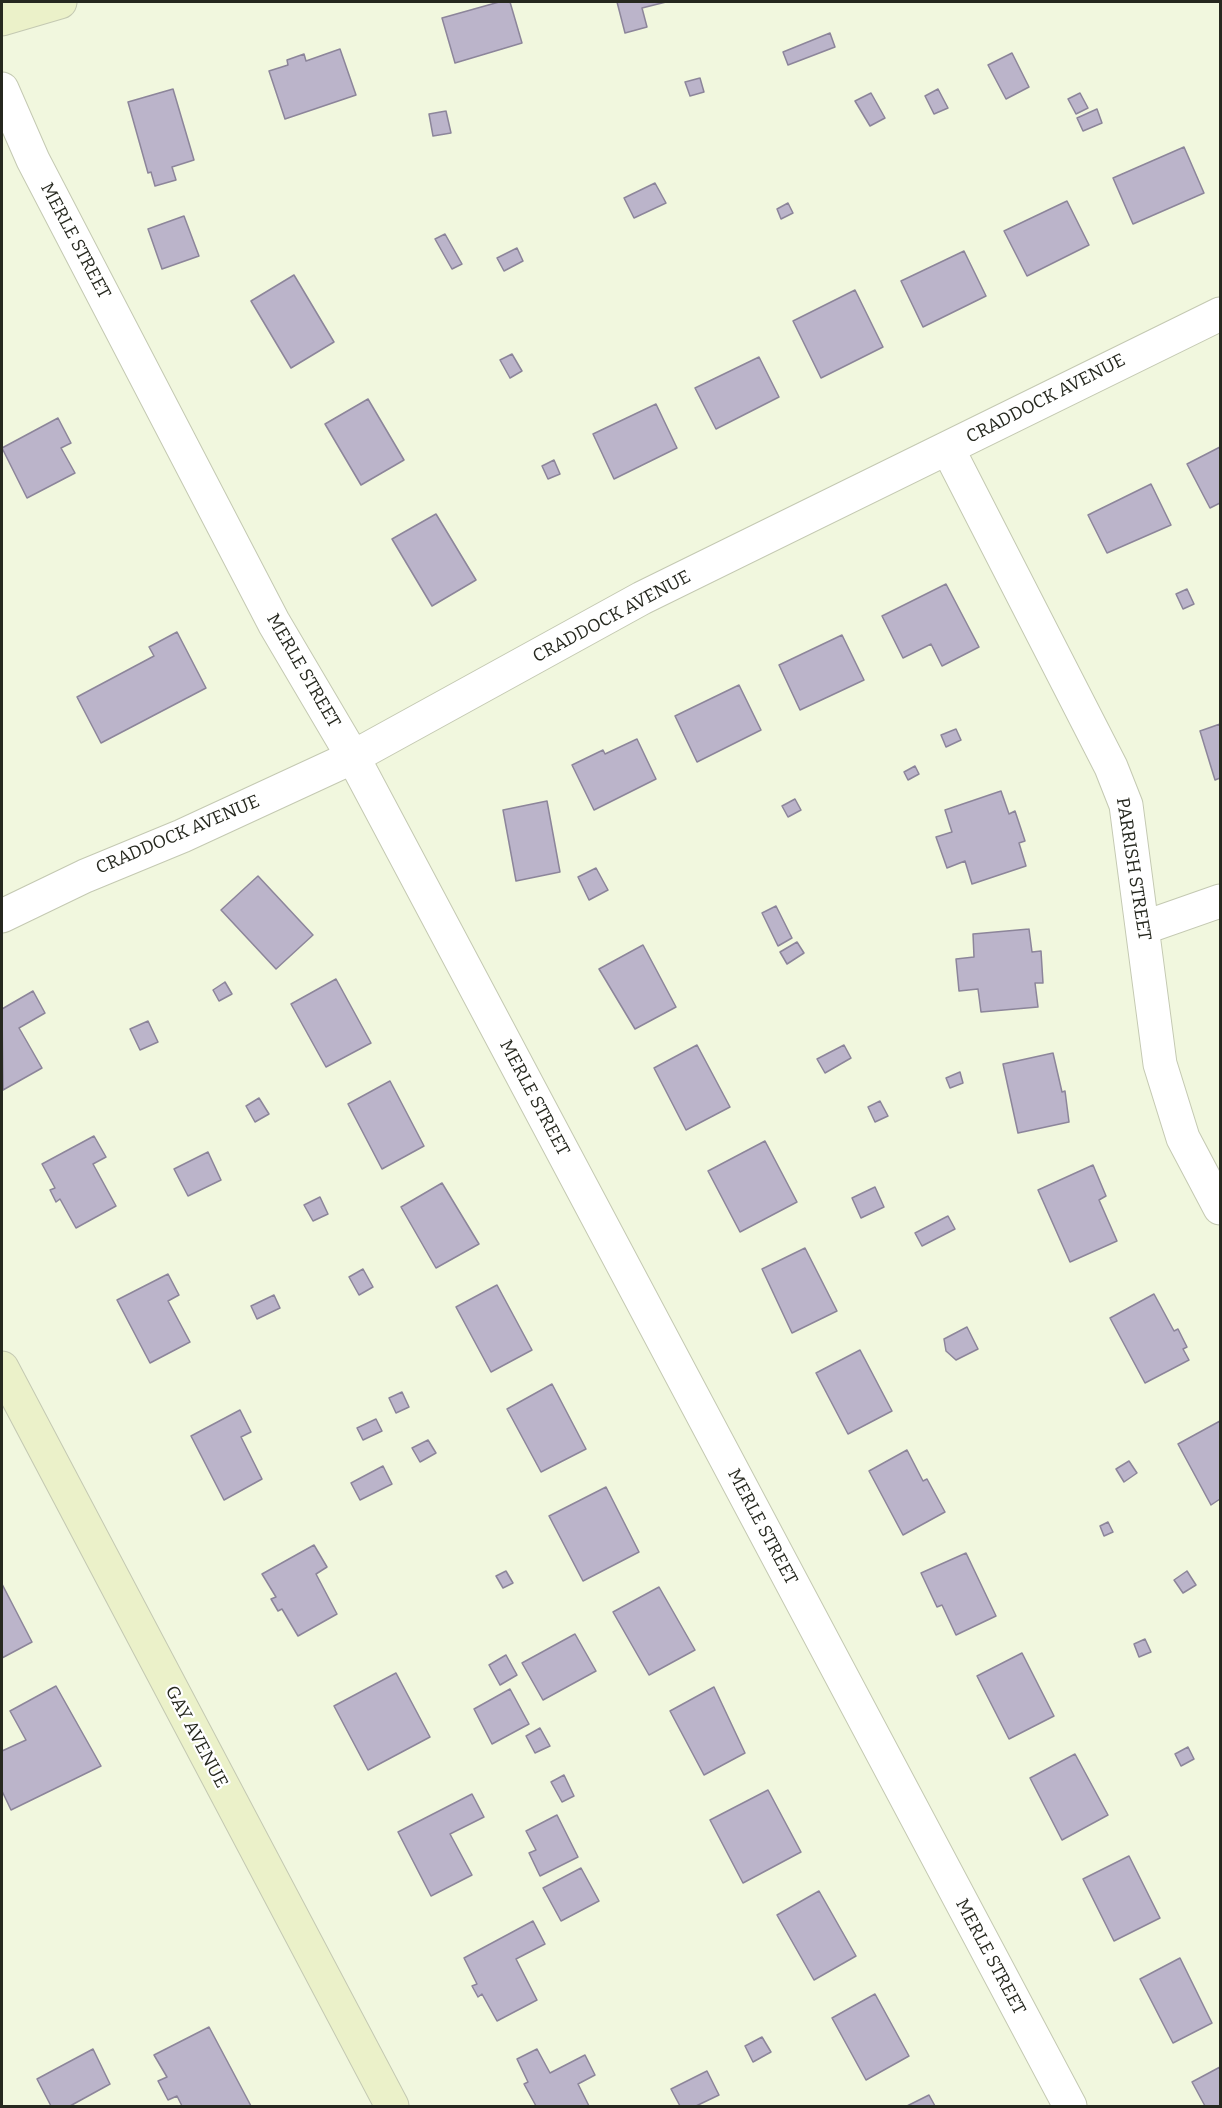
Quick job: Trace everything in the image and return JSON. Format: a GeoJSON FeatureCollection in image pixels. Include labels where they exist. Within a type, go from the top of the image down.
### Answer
{"type":"FeatureCollection","features":[{"type":"Feature","properties":{"kind":"street"},"geometry":{"type":"LineString","coordinates":[[2,19],[60,2]]}},
{"type":"Feature","properties":{"kind":"street","name":"MERLE STREET"},"geometry":{"type":"LineString","coordinates":[[2,89],[33,160],[274,623],[353,757],[1070,2106]]}},
{"type":"Feature","properties":{"kind":"street","name":"CRADDOCK AVENUE"},"geometry":{"type":"LineString","coordinates":[[2,916],[85,876],[182,836],[353,757],[642,598],[1221,314]]}},
{"type":"Feature","properties":{"kind":"street","name":"PARRISH STREET"},"geometry":{"type":"LineString","coordinates":[[948,449],[1111,767],[1126,805],[1160,1064],[1183,1138],[1221,1208]]}},
{"type":"Feature","properties":{"kind":"street"},"geometry":{"type":"LineString","coordinates":[[1143,928],[1221,901]]}},
{"type":"Feature","properties":{"kind":"street","name":"GAY AVENUE"},"geometry":{"type":"LineString","coordinates":[[2,1368],[392,2106]]}},
{"type":"Feature","properties":{"kind":"building"},"geometry":{"type":"Polygon","coordinates":[[[499,2],[510,2],[522,43],[455,63],[442,18],[499,2]]]}},
{"type":"Feature","properties":{"kind":"building"},"geometry":{"type":"Polygon","coordinates":[[[617,2],[666,2],[642,8],[647,27],[625,33],[617,2]]]}},
{"type":"Feature","properties":{"kind":"building"},"geometry":{"type":"Polygon","coordinates":[[[830,33],[835,47],[788,65],[783,52],[830,33]]]}},
{"type":"Feature","properties":{"kind":"building"},"geometry":{"type":"Polygon","coordinates":[[[340,49],[356,95],[285,119],[269,71],[288,65],[287,60],[304,54],[306,61],[340,49]]]}},
{"type":"Feature","properties":{"kind":"building"},"geometry":{"type":"Polygon","coordinates":[[[1012,53],[1029,87],[1006,99],[988,65],[1012,53]]]}},
{"type":"Feature","properties":{"kind":"building"},"geometry":{"type":"Polygon","coordinates":[[[700,78],[704,92],[690,96],[685,82],[700,78]]]}},
{"type":"Feature","properties":{"kind":"building"},"geometry":{"type":"Polygon","coordinates":[[[173,89],[194,160],[172,167],[176,180],[155,186],[151,172],[148,173],[128,102],[173,89]]]}},
{"type":"Feature","properties":{"kind":"building"},"geometry":{"type":"Polygon","coordinates":[[[938,89],[948,108],[934,114],[925,96],[938,89]]]}},
{"type":"Feature","properties":{"kind":"building"},"geometry":{"type":"Polygon","coordinates":[[[871,93],[885,118],[870,126],[855,101],[871,93]]]}},
{"type":"Feature","properties":{"kind":"building"},"geometry":{"type":"Polygon","coordinates":[[[1080,93],[1088,108],[1076,114],[1068,99],[1080,93]]]}},
{"type":"Feature","properties":{"kind":"building"},"geometry":{"type":"Polygon","coordinates":[[[1097,109],[1102,123],[1083,131],[1077,118],[1097,109]]]}},
{"type":"Feature","properties":{"kind":"building"},"geometry":{"type":"Polygon","coordinates":[[[446,111],[451,133],[433,136],[429,114],[446,111]]]}},
{"type":"Feature","properties":{"kind":"building"},"geometry":{"type":"Polygon","coordinates":[[[1184,147],[1204,193],[1133,224],[1113,178],[1184,147]]]}},
{"type":"Feature","properties":{"kind":"building"},"geometry":{"type":"Polygon","coordinates":[[[655,183],[666,203],[634,218],[624,198],[655,183]]]}},
{"type":"Feature","properties":{"kind":"building"},"geometry":{"type":"Polygon","coordinates":[[[1067,201],[1089,245],[1027,276],[1004,231],[1067,201]]]}},
{"type":"Feature","properties":{"kind":"building"},"geometry":{"type":"Polygon","coordinates":[[[788,203],[793,213],[781,219],[777,209],[788,203]]]}},
{"type":"Feature","properties":{"kind":"building"},"geometry":{"type":"Polygon","coordinates":[[[184,216],[199,256],[162,269],[148,229],[184,216]]]}},
{"type":"Feature","properties":{"kind":"building"},"geometry":{"type":"Polygon","coordinates":[[[445,234],[462,264],[452,269],[435,239],[445,234]]]}},
{"type":"Feature","properties":{"kind":"building"},"geometry":{"type":"Polygon","coordinates":[[[517,248],[523,261],[504,271],[497,258],[517,248]]]}},
{"type":"Feature","properties":{"kind":"building"},"geometry":{"type":"Polygon","coordinates":[[[964,251],[986,296],[923,327],[901,281],[964,251]]]}},
{"type":"Feature","properties":{"kind":"building"},"geometry":{"type":"Polygon","coordinates":[[[294,275],[334,342],[291,368],[251,301],[294,275]]]}},
{"type":"Feature","properties":{"kind":"building"},"geometry":{"type":"Polygon","coordinates":[[[855,290],[883,347],[821,378],[793,321],[855,290]]]}},
{"type":"Feature","properties":{"kind":"building"},"geometry":{"type":"Polygon","coordinates":[[[512,354],[522,371],[510,378],[500,360],[512,354]]]}},
{"type":"Feature","properties":{"kind":"building"},"geometry":{"type":"Polygon","coordinates":[[[759,357],[779,397],[716,429],[695,388],[759,357]]]}},
{"type":"Feature","properties":{"kind":"building"},"geometry":{"type":"Polygon","coordinates":[[[368,399],[404,460],[361,485],[325,424],[368,399]]]}},
{"type":"Feature","properties":{"kind":"building"},"geometry":{"type":"Polygon","coordinates":[[[656,404],[677,448],[614,479],[593,434],[656,404]]]}},
{"type":"Feature","properties":{"kind":"building"},"geometry":{"type":"Polygon","coordinates":[[[58,418],[71,443],[61,448],[75,473],[27,498],[2,448],[58,418]]]}},
{"type":"Feature","properties":{"kind":"building"},"geometry":{"type":"Polygon","coordinates":[[[1220,447],[1220,503],[1210,508],[1187,464],[1220,447]]]}},
{"type":"Feature","properties":{"kind":"building"},"geometry":{"type":"Polygon","coordinates":[[[554,460],[560,474],[548,479],[542,466],[554,460]]]}},
{"type":"Feature","properties":{"kind":"building"},"geometry":{"type":"Polygon","coordinates":[[[1151,484],[1171,525],[1107,553],[1088,515],[1151,484]]]}},
{"type":"Feature","properties":{"kind":"building"},"geometry":{"type":"Polygon","coordinates":[[[436,514],[476,580],[432,606],[392,539],[436,514]]]}},
{"type":"Feature","properties":{"kind":"building"},"geometry":{"type":"Polygon","coordinates":[[[946,584],[979,647],[942,666],[931,644],[903,658],[882,616],[946,584]]]}},
{"type":"Feature","properties":{"kind":"building"},"geometry":{"type":"Polygon","coordinates":[[[1187,589],[1194,604],[1183,609],[1176,594],[1187,589]]]}},
{"type":"Feature","properties":{"kind":"building"},"geometry":{"type":"Polygon","coordinates":[[[177,632],[206,688],[101,743],[77,697],[154,656],[149,647],[177,632]]]}},
{"type":"Feature","properties":{"kind":"building"},"geometry":{"type":"Polygon","coordinates":[[[842,635],[864,680],[800,710],[779,665],[842,635]]]}},
{"type":"Feature","properties":{"kind":"building"},"geometry":{"type":"Polygon","coordinates":[[[739,685],[761,730],[697,762],[675,716],[739,685]]]}},
{"type":"Feature","properties":{"kind":"building"},"geometry":{"type":"Polygon","coordinates":[[[1220,724],[1220,778],[1215,780],[1200,731],[1220,724]]]}},
{"type":"Feature","properties":{"kind":"building"},"geometry":{"type":"Polygon","coordinates":[[[956,729],[961,740],[946,747],[941,735],[956,729]]]}},
{"type":"Feature","properties":{"kind":"building"},"geometry":{"type":"Polygon","coordinates":[[[637,739],[656,779],[594,810],[572,765],[603,750],[605,754],[637,739]]]}},
{"type":"Feature","properties":{"kind":"building"},"geometry":{"type":"Polygon","coordinates":[[[915,766],[919,774],[908,780],[904,772],[915,766]]]}},
{"type":"Feature","properties":{"kind":"building"},"geometry":{"type":"Polygon","coordinates":[[[1001,791],[1009,814],[1015,811],[1025,841],[1019,843],[1026,866],[972,884],[965,861],[947,868],[936,837],[952,832],[945,810],[1001,791]]]}},
{"type":"Feature","properties":{"kind":"building"},"geometry":{"type":"Polygon","coordinates":[[[795,799],[801,810],[788,817],[782,806],[795,799]]]}},
{"type":"Feature","properties":{"kind":"building"},"geometry":{"type":"Polygon","coordinates":[[[547,801],[560,872],[516,881],[503,810],[547,801]]]}},
{"type":"Feature","properties":{"kind":"building"},"geometry":{"type":"Polygon","coordinates":[[[596,868],[608,890],[589,900],[578,877],[596,868]]]}},
{"type":"Feature","properties":{"kind":"building"},"geometry":{"type":"Polygon","coordinates":[[[258,876],[313,935],[276,969],[221,910],[258,876]]]}},
{"type":"Feature","properties":{"kind":"building"},"geometry":{"type":"Polygon","coordinates":[[[776,906],[792,938],[778,946],[762,913],[776,906]]]}},
{"type":"Feature","properties":{"kind":"building"},"geometry":{"type":"Polygon","coordinates":[[[1029,929],[1032,952],[1041,951],[1043,983],[1035,983],[1038,1007],[981,1012],[978,989],[959,991],[956,959],[974,957],[973,934],[1029,929]]]}},
{"type":"Feature","properties":{"kind":"building"},"geometry":{"type":"Polygon","coordinates":[[[797,942],[804,953],[787,964],[780,952],[797,942]]]}},
{"type":"Feature","properties":{"kind":"building"},"geometry":{"type":"Polygon","coordinates":[[[643,945],[676,1007],[635,1029],[599,969],[643,945]]]}},
{"type":"Feature","properties":{"kind":"building"},"geometry":{"type":"Polygon","coordinates":[[[336,979],[371,1043],[326,1067],[291,1004],[336,979]]]}},
{"type":"Feature","properties":{"kind":"building"},"geometry":{"type":"Polygon","coordinates":[[[225,982],[232,994],[219,1001],[213,990],[225,982]]]}},
{"type":"Feature","properties":{"kind":"building"},"geometry":{"type":"Polygon","coordinates":[[[33,991],[45,1013],[19,1028],[42,1068],[3,1090],[2,1009],[33,991]]]}},
{"type":"Feature","properties":{"kind":"building"},"geometry":{"type":"Polygon","coordinates":[[[148,1021],[158,1042],[140,1050],[130,1029],[148,1021]]]}},
{"type":"Feature","properties":{"kind":"building"},"geometry":{"type":"Polygon","coordinates":[[[697,1045],[730,1107],[686,1130],[654,1068],[697,1045]]]}},
{"type":"Feature","properties":{"kind":"building"},"geometry":{"type":"Polygon","coordinates":[[[844,1045],[851,1058],[825,1073],[817,1059],[844,1045]]]}},
{"type":"Feature","properties":{"kind":"building"},"geometry":{"type":"Polygon","coordinates":[[[1053,1053],[1062,1092],[1065,1091],[1069,1122],[1018,1133],[1003,1064],[1053,1053]]]}},
{"type":"Feature","properties":{"kind":"building"},"geometry":{"type":"Polygon","coordinates":[[[960,1072],[963,1083],[950,1088],[946,1078],[960,1072]]]}},
{"type":"Feature","properties":{"kind":"building"},"geometry":{"type":"Polygon","coordinates":[[[390,1081],[424,1146],[382,1169],[348,1104],[390,1081]]]}},
{"type":"Feature","properties":{"kind":"building"},"geometry":{"type":"Polygon","coordinates":[[[259,1098],[269,1114],[255,1122],[246,1106],[259,1098]]]}},
{"type":"Feature","properties":{"kind":"building"},"geometry":{"type":"Polygon","coordinates":[[[880,1101],[888,1116],[875,1122],[868,1107],[880,1101]]]}},
{"type":"Feature","properties":{"kind":"building"},"geometry":{"type":"Polygon","coordinates":[[[94,1136],[106,1157],[93,1164],[116,1206],[76,1228],[60,1199],[56,1202],[50,1190],[55,1188],[42,1164],[94,1136]]]}},
{"type":"Feature","properties":{"kind":"building"},"geometry":{"type":"Polygon","coordinates":[[[765,1141],[797,1202],[740,1232],[708,1171],[765,1141]]]}},
{"type":"Feature","properties":{"kind":"building"},"geometry":{"type":"Polygon","coordinates":[[[208,1152],[221,1180],[188,1196],[174,1169],[208,1152]]]}},
{"type":"Feature","properties":{"kind":"building"},"geometry":{"type":"Polygon","coordinates":[[[1093,1165],[1106,1196],[1099,1200],[1117,1241],[1070,1262],[1038,1190],[1093,1165]]]}},
{"type":"Feature","properties":{"kind":"building"},"geometry":{"type":"Polygon","coordinates":[[[442,1183],[479,1244],[436,1268],[401,1207],[442,1183]]]}},
{"type":"Feature","properties":{"kind":"building"},"geometry":{"type":"Polygon","coordinates":[[[875,1187],[884,1207],[861,1218],[852,1198],[875,1187]]]}},
{"type":"Feature","properties":{"kind":"building"},"geometry":{"type":"Polygon","coordinates":[[[320,1197],[328,1214],[313,1221],[304,1205],[320,1197]]]}},
{"type":"Feature","properties":{"kind":"building"},"geometry":{"type":"Polygon","coordinates":[[[948,1216],[955,1229],[922,1246],[915,1233],[948,1216]]]}},
{"type":"Feature","properties":{"kind":"building"},"geometry":{"type":"Polygon","coordinates":[[[805,1248],[837,1311],[792,1333],[762,1269],[805,1248]]]}},
{"type":"Feature","properties":{"kind":"building"},"geometry":{"type":"Polygon","coordinates":[[[363,1269],[373,1287],[359,1295],[349,1277],[363,1269]]]}},
{"type":"Feature","properties":{"kind":"building"},"geometry":{"type":"Polygon","coordinates":[[[168,1274],[179,1295],[168,1301],[190,1342],[150,1363],[117,1300],[168,1274]]]}},
{"type":"Feature","properties":{"kind":"building"},"geometry":{"type":"Polygon","coordinates":[[[497,1285],[532,1350],[491,1372],[456,1307],[497,1285]]]}},
{"type":"Feature","properties":{"kind":"building"},"geometry":{"type":"Polygon","coordinates":[[[1154,1294],[1174,1331],[1178,1329],[1187,1347],[1183,1349],[1189,1360],[1145,1383],[1110,1318],[1154,1294]]]}},
{"type":"Feature","properties":{"kind":"building"},"geometry":{"type":"Polygon","coordinates":[[[274,1295],[280,1308],[257,1319],[251,1306],[274,1295]]]}},
{"type":"Feature","properties":{"kind":"building"},"geometry":{"type":"Polygon","coordinates":[[[967,1327],[978,1349],[956,1360],[946,1351],[944,1339],[967,1327]]]}},
{"type":"Feature","properties":{"kind":"building"},"geometry":{"type":"Polygon","coordinates":[[[860,1350],[892,1411],[848,1434],[816,1373],[860,1350]]]}},
{"type":"Feature","properties":{"kind":"building"},"geometry":{"type":"Polygon","coordinates":[[[552,1384],[586,1449],[541,1472],[507,1409],[552,1384]]]}},
{"type":"Feature","properties":{"kind":"building"},"geometry":{"type":"Polygon","coordinates":[[[402,1392],[409,1407],[396,1413],[389,1398],[402,1392]]]}},
{"type":"Feature","properties":{"kind":"building"},"geometry":{"type":"Polygon","coordinates":[[[240,1410],[251,1432],[241,1437],[262,1479],[224,1500],[191,1436],[240,1410]]]}},
{"type":"Feature","properties":{"kind":"building"},"geometry":{"type":"Polygon","coordinates":[[[376,1419],[382,1431],[363,1440],[357,1428],[376,1419]]]}},
{"type":"Feature","properties":{"kind":"building"},"geometry":{"type":"Polygon","coordinates":[[[1220,1421],[1220,1499],[1211,1505],[1178,1444],[1220,1421]]]}},
{"type":"Feature","properties":{"kind":"building"},"geometry":{"type":"Polygon","coordinates":[[[428,1440],[436,1453],[420,1462],[412,1448],[428,1440]]]}},
{"type":"Feature","properties":{"kind":"building"},"geometry":{"type":"Polygon","coordinates":[[[907,1450],[923,1481],[927,1479],[945,1512],[903,1535],[869,1471],[907,1450]]]}},
{"type":"Feature","properties":{"kind":"building"},"geometry":{"type":"Polygon","coordinates":[[[1129,1461],[1137,1473],[1124,1482],[1116,1469],[1129,1461]]]}},
{"type":"Feature","properties":{"kind":"building"},"geometry":{"type":"Polygon","coordinates":[[[383,1466],[392,1484],[360,1500],[351,1483],[383,1466]]]}},
{"type":"Feature","properties":{"kind":"building"},"geometry":{"type":"Polygon","coordinates":[[[606,1487],[639,1552],[583,1581],[549,1516],[606,1487]]]}},
{"type":"Feature","properties":{"kind":"building"},"geometry":{"type":"Polygon","coordinates":[[[1108,1522],[1113,1532],[1104,1536],[1100,1526],[1108,1522]]]}},
{"type":"Feature","properties":{"kind":"building"},"geometry":{"type":"Polygon","coordinates":[[[314,1545],[327,1567],[316,1574],[337,1614],[298,1636],[282,1609],[278,1611],[271,1599],[276,1597],[262,1574],[314,1545]]]}},
{"type":"Feature","properties":{"kind":"building"},"geometry":{"type":"Polygon","coordinates":[[[966,1553],[996,1616],[956,1635],[942,1605],[937,1607],[921,1573],[966,1553]]]}},
{"type":"Feature","properties":{"kind":"building"},"geometry":{"type":"Polygon","coordinates":[[[506,1571],[513,1583],[503,1588],[496,1576],[506,1571]]]}},
{"type":"Feature","properties":{"kind":"building"},"geometry":{"type":"Polygon","coordinates":[[[1187,1571],[1196,1585],[1183,1593],[1174,1580],[1187,1571]]]}},
{"type":"Feature","properties":{"kind":"building"},"geometry":{"type":"Polygon","coordinates":[[[2,1584],[32,1642],[2,1658],[2,1584]]]}},
{"type":"Feature","properties":{"kind":"building"},"geometry":{"type":"Polygon","coordinates":[[[659,1587],[695,1650],[649,1675],[613,1612],[659,1587]]]}},
{"type":"Feature","properties":{"kind":"building"},"geometry":{"type":"Polygon","coordinates":[[[575,1634],[596,1671],[543,1700],[522,1663],[575,1634]]]}},
{"type":"Feature","properties":{"kind":"building"},"geometry":{"type":"Polygon","coordinates":[[[1145,1639],[1151,1652],[1139,1657],[1134,1644],[1145,1639]]]}},
{"type":"Feature","properties":{"kind":"building"},"geometry":{"type":"Polygon","coordinates":[[[1022,1653],[1054,1716],[1009,1739],[977,1676],[1022,1653]]]}},
{"type":"Feature","properties":{"kind":"building"},"geometry":{"type":"Polygon","coordinates":[[[506,1655],[517,1675],[500,1685],[489,1665],[506,1655]]]}},
{"type":"Feature","properties":{"kind":"building"},"geometry":{"type":"Polygon","coordinates":[[[396,1673],[430,1737],[368,1770],[334,1706],[396,1673]]]}},
{"type":"Feature","properties":{"kind":"building"},"geometry":{"type":"Polygon","coordinates":[[[56,1686],[101,1766],[11,1810],[2,1791],[2,1751],[26,1740],[10,1711],[56,1686]]]}},
{"type":"Feature","properties":{"kind":"building"},"geometry":{"type":"Polygon","coordinates":[[[714,1687],[745,1753],[704,1775],[670,1711],[714,1687]]]}},
{"type":"Feature","properties":{"kind":"building"},"geometry":{"type":"Polygon","coordinates":[[[510,1689],[529,1724],[492,1744],[474,1709],[510,1689]]]}},
{"type":"Feature","properties":{"kind":"building"},"geometry":{"type":"Polygon","coordinates":[[[540,1728],[550,1746],[535,1753],[526,1736],[540,1728]]]}},
{"type":"Feature","properties":{"kind":"building"},"geometry":{"type":"Polygon","coordinates":[[[1188,1747],[1194,1759],[1181,1766],[1175,1754],[1188,1747]]]}},
{"type":"Feature","properties":{"kind":"building"},"geometry":{"type":"Polygon","coordinates":[[[1075,1754],[1108,1815],[1062,1840],[1030,1778],[1075,1754]]]}},
{"type":"Feature","properties":{"kind":"building"},"geometry":{"type":"Polygon","coordinates":[[[564,1775],[574,1796],[562,1802],[551,1782],[564,1775]]]}},
{"type":"Feature","properties":{"kind":"building"},"geometry":{"type":"Polygon","coordinates":[[[768,1790],[801,1852],[743,1883],[710,1820],[768,1790]]]}},
{"type":"Feature","properties":{"kind":"building"},"geometry":{"type":"Polygon","coordinates":[[[472,1794],[484,1817],[450,1834],[472,1875],[431,1896],[398,1832],[472,1794]]]}},
{"type":"Feature","properties":{"kind":"building"},"geometry":{"type":"Polygon","coordinates":[[[557,1815],[578,1857],[540,1876],[529,1853],[536,1850],[526,1831],[557,1815]]]}},
{"type":"Feature","properties":{"kind":"building"},"geometry":{"type":"Polygon","coordinates":[[[1129,1856],[1160,1918],[1114,1941],[1083,1879],[1129,1856]]]}},
{"type":"Feature","properties":{"kind":"building"},"geometry":{"type":"Polygon","coordinates":[[[581,1868],[599,1901],[561,1921],[543,1888],[581,1868]]]}},
{"type":"Feature","properties":{"kind":"building"},"geometry":{"type":"Polygon","coordinates":[[[819,1891],[856,1956],[814,1980],[777,1915],[819,1891]]]}},
{"type":"Feature","properties":{"kind":"building"},"geometry":{"type":"Polygon","coordinates":[[[533,1921],[545,1944],[516,1959],[537,2000],[497,2021],[482,1994],[478,1997],[472,1986],[477,1984],[464,1958],[533,1921]]]}},
{"type":"Feature","properties":{"kind":"building"},"geometry":{"type":"Polygon","coordinates":[[[1180,1958],[1212,2023],[1173,2043],[1140,1979],[1180,1958]]]}},
{"type":"Feature","properties":{"kind":"building"},"geometry":{"type":"Polygon","coordinates":[[[875,1994],[909,2056],[866,2080],[832,2018],[875,1994]]]}},
{"type":"Feature","properties":{"kind":"building"},"geometry":{"type":"Polygon","coordinates":[[[209,2027],[251,2106],[182,2106],[177,2096],[168,2100],[158,2081],[167,2077],[154,2055],[209,2027]]]}},
{"type":"Feature","properties":{"kind":"building"},"geometry":{"type":"Polygon","coordinates":[[[762,2037],[771,2052],[753,2062],[745,2046],[762,2037]]]}},
{"type":"Feature","properties":{"kind":"building"},"geometry":{"type":"Polygon","coordinates":[[[93,2049],[110,2084],[70,2106],[51,2106],[37,2079],[93,2049]]]}},
{"type":"Feature","properties":{"kind":"building"},"geometry":{"type":"Polygon","coordinates":[[[537,2049],[550,2073],[585,2055],[595,2075],[578,2084],[589,2106],[536,2106],[524,2084],[528,2082],[517,2059],[537,2049]]]}},
{"type":"Feature","properties":{"kind":"building"},"geometry":{"type":"Polygon","coordinates":[[[1220,2067],[1220,2106],[1205,2106],[1192,2082],[1220,2067]]]}},
{"type":"Feature","properties":{"kind":"building"},"geometry":{"type":"Polygon","coordinates":[[[707,2071],[719,2095],[696,2106],[680,2106],[671,2089],[707,2071]]]}},
{"type":"Feature","properties":{"kind":"building"},"geometry":{"type":"Polygon","coordinates":[[[929,2095],[935,2106],[907,2106],[929,2095]]]}}]}
